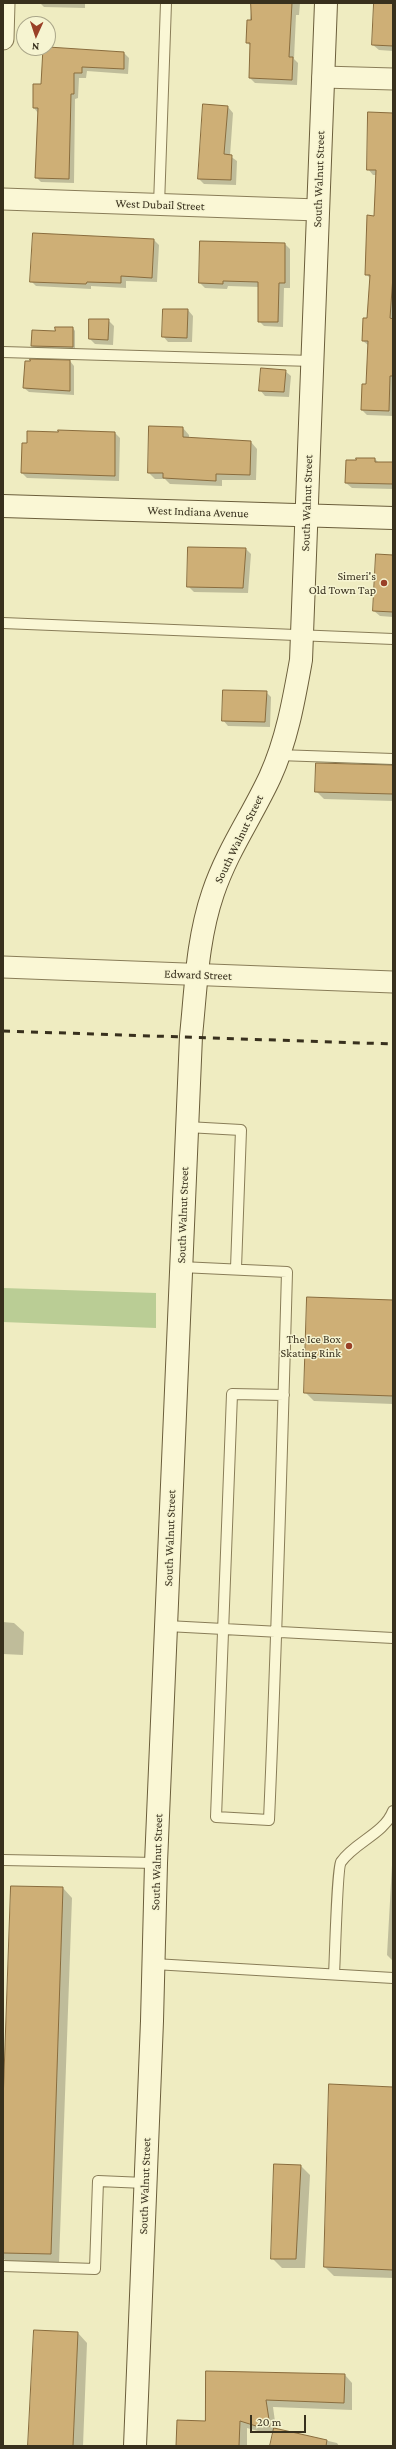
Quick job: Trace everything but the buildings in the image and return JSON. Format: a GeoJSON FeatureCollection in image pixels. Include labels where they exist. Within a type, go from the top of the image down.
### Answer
{"type":"FeatureCollection","features":[{"type":"Feature","properties":{"kind":"street"},"geometry":{"type":"LineString","coordinates":[[3,39],[4,3]]}},
{"type":"Feature","properties":{"kind":"street","name":"South Walnut Street"},"geometry":{"type":"LineString","coordinates":[[135,2446],[154,1964],[156,1863],[191,1036],[200,939],[220,871],[270,776],[278,755],[291,716],[301,660],[326,3]]}},
{"type":"Feature","properties":{"kind":"street"},"geometry":{"type":"LineString","coordinates":[[323,77],[393,79]]}},
{"type":"Feature","properties":{"kind":"street","name":"West Dubail Street"},"geometry":{"type":"LineString","coordinates":[[3,199],[318,210]]}},
{"type":"Feature","properties":{"kind":"street","name":"West Indiana Avenue"},"geometry":{"type":"LineString","coordinates":[[3,506],[393,518]]}},
{"type":"Feature","properties":{"kind":"street","name":"Edward Street"},"geometry":{"type":"LineString","coordinates":[[3,967],[197,976],[393,982]]}},
{"type":"Feature","properties":{"kind":"lane"},"geometry":{"type":"LineString","coordinates":[[159,205],[166,3]]}},
{"type":"Feature","properties":{"kind":"lane"},"geometry":{"type":"LineString","coordinates":[[3,352],[312,361]]}},
{"type":"Feature","properties":{"kind":"lane"},"geometry":{"type":"LineString","coordinates":[[3,623],[393,639]]}},
{"type":"Feature","properties":{"kind":"lane"},"geometry":{"type":"LineString","coordinates":[[278,755],[393,759]]}},
{"type":"Feature","properties":{"kind":"lane"},"geometry":{"type":"LineString","coordinates":[[187,1128],[241,1130],[236,1268]]}},
{"type":"Feature","properties":{"kind":"lane"},"geometry":{"type":"LineString","coordinates":[[181,1267],[236,1268],[287,1272],[284,1395],[277,1631],[269,1820],[216,1817],[232,1394],[284,1395]]}},
{"type":"Feature","properties":{"kind":"lane"},"geometry":{"type":"LineString","coordinates":[[167,1626],[393,1638]]}},
{"type":"Feature","properties":{"kind":"lane"},"geometry":{"type":"LineString","coordinates":[[334,1974],[340,1864],[353,1849],[372,1836],[393,1811]]}},
{"type":"Feature","properties":{"kind":"lane"},"geometry":{"type":"LineString","coordinates":[[3,1860],[156,1863]]}},
{"type":"Feature","properties":{"kind":"lane"},"geometry":{"type":"LineString","coordinates":[[154,1964],[393,1978]]}},
{"type":"Feature","properties":{"kind":"lane"},"geometry":{"type":"LineString","coordinates":[[3,2266],[95,2269],[98,2181],[145,2183]]}},
{"type":"Feature","properties":{"kind":"green space"},"geometry":{"type":"Polygon","coordinates":[[[3,1288],[156,1293],[156,1328],[3,1322],[3,1288]]]}},
{"type":"Feature","properties":{"kind":"railway"},"geometry":{"type":"LineString","coordinates":[[3,1031],[393,1044]]}},
{"type":"Feature","properties":{"kind":"place","name":"Simeri's Old Town Tap"},"geometry":{"type":"Point","coordinates":[384,583]}},
{"type":"Feature","properties":{"kind":"place","name":"The Ice Box Skating Rink"},"geometry":{"type":"Point","coordinates":[349,1346]}}]}
